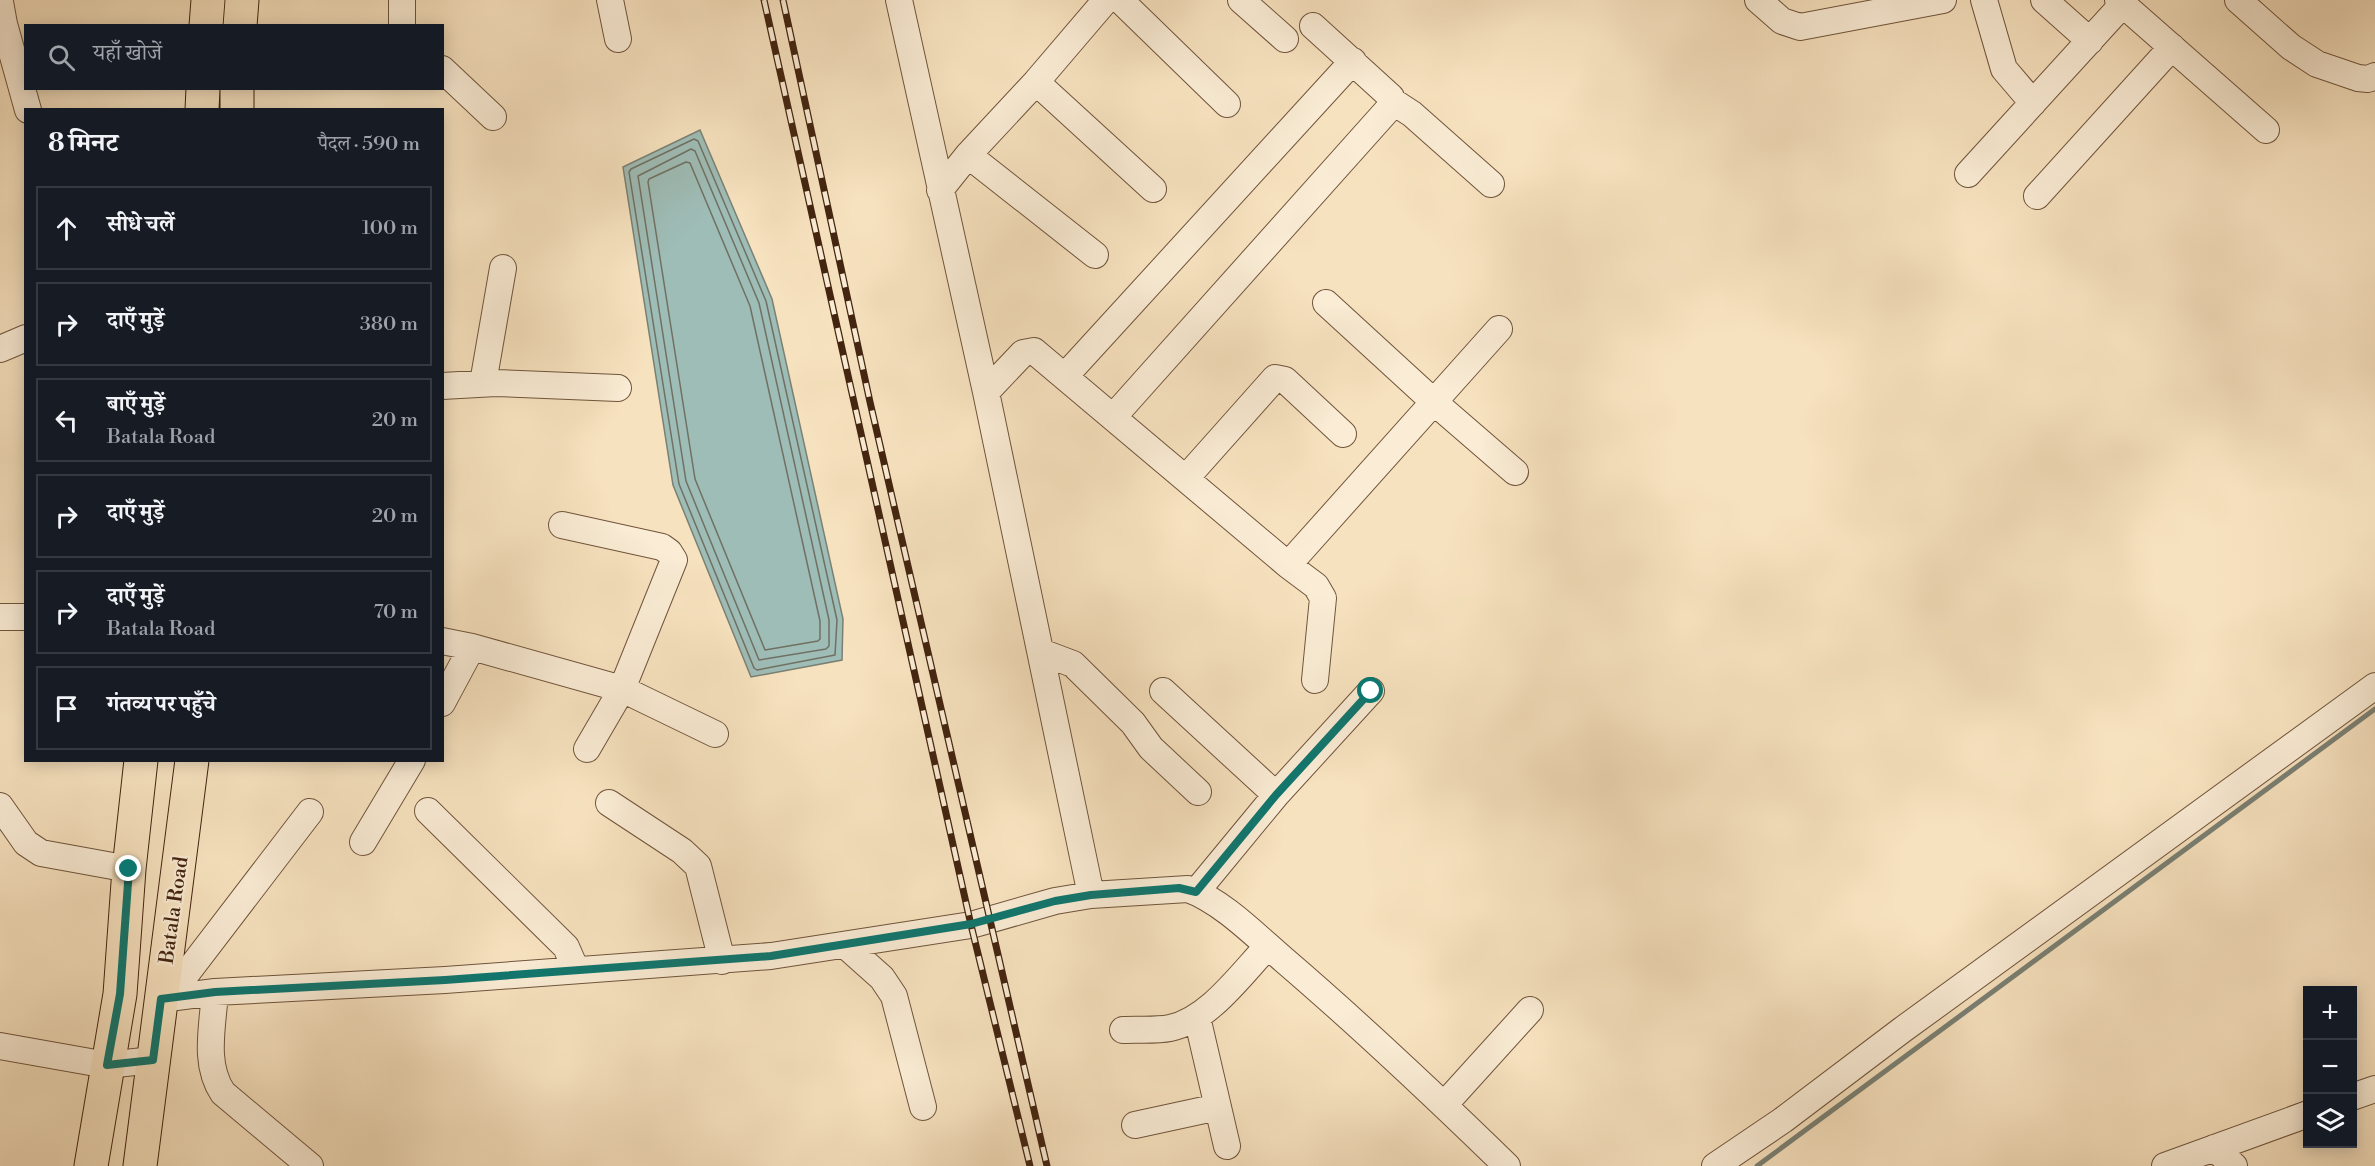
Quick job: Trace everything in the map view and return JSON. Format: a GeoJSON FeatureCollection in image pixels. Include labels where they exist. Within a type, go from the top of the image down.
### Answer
{"type":"FeatureCollection","features":[{"type":"Feature","properties":{"kind":"main road"},"geometry":{"type":"LineString","coordinates":[[206,24],[207,0]]}},
{"type":"Feature","properties":{"kind":"main road"},"geometry":{"type":"LineString","coordinates":[[240,24],[242,0]]}},
{"type":"Feature","properties":{"kind":"main road"},"geometry":{"type":"LineString","coordinates":[[202,108],[203,90]]}},
{"type":"Feature","properties":{"kind":"main road"},"geometry":{"type":"LineString","coordinates":[[237,90],[237,108]]}},
{"type":"Feature","properties":{"kind":"main road"},"geometry":{"type":"LineString","coordinates":[[91,1166],[120,994],[129,869],[141,762]]}},
{"type":"Feature","properties":{"kind":"main road","name":"Batala Road"},"geometry":{"type":"LineString","coordinates":[[140,1166],[153,1060],[164,999],[192,762]]}},
{"type":"Feature","properties":{"kind":"street"},"geometry":{"type":"LineString","coordinates":[[402,0],[402,24]]}},
{"type":"Feature","properties":{"kind":"street"},"geometry":{"type":"LineString","coordinates":[[610,0],[618,39]]}},
{"type":"Feature","properties":{"kind":"street"},"geometry":{"type":"LineString","coordinates":[[940,190],[968,155],[1036,82],[1106,0]]}},
{"type":"Feature","properties":{"kind":"street"},"geometry":{"type":"LineString","coordinates":[[1120,0],[1227,104]]}},
{"type":"Feature","properties":{"kind":"street"},"geometry":{"type":"LineString","coordinates":[[1241,0],[1285,39]]}},
{"type":"Feature","properties":{"kind":"street"},"geometry":{"type":"LineString","coordinates":[[1772,4],[1782,21],[1800,27],[1943,0]]}},
{"type":"Feature","properties":{"kind":"street"},"geometry":{"type":"LineString","coordinates":[[1984,0],[2004,69],[2033,103]]}},
{"type":"Feature","properties":{"kind":"street"},"geometry":{"type":"LineString","coordinates":[[2044,0],[2090,41]]}},
{"type":"Feature","properties":{"kind":"street"},"geometry":{"type":"LineString","coordinates":[[2238,0],[2291,47],[2318,64],[2358,78],[2368,79],[2375,76]]}},
{"type":"Feature","properties":{"kind":"street"},"geometry":{"type":"LineString","coordinates":[[0,2],[27,108]]}},
{"type":"Feature","properties":{"kind":"street"},"geometry":{"type":"LineString","coordinates":[[902,2],[1091,895]]}},
{"type":"Feature","properties":{"kind":"street"},"geometry":{"type":"LineString","coordinates":[[1968,174],[2090,41],[2120,2],[2266,130]]}},
{"type":"Feature","properties":{"kind":"street"},"geometry":{"type":"LineString","coordinates":[[1313,26],[1391,97],[1392,101],[1412,114],[1491,184]]}},
{"type":"Feature","properties":{"kind":"street"},"geometry":{"type":"LineString","coordinates":[[2037,196],[2172,47]]}},
{"type":"Feature","properties":{"kind":"street"},"geometry":{"type":"LineString","coordinates":[[1065,376],[1353,61]]}},
{"type":"Feature","properties":{"kind":"street"},"geometry":{"type":"LineString","coordinates":[[444,71],[493,117]]}},
{"type":"Feature","properties":{"kind":"street"},"geometry":{"type":"LineString","coordinates":[[1036,82],[1153,189]]}},
{"type":"Feature","properties":{"kind":"street"},"geometry":{"type":"LineString","coordinates":[[1114,416],[1381,118],[1392,101]]}},
{"type":"Feature","properties":{"kind":"street"},"geometry":{"type":"LineString","coordinates":[[968,155],[1095,255]]}},
{"type":"Feature","properties":{"kind":"street"},"geometry":{"type":"LineString","coordinates":[[483,383],[503,268]]}},
{"type":"Feature","properties":{"kind":"street"},"geometry":{"type":"LineString","coordinates":[[1326,303],[1434,402],[1515,472]]}},
{"type":"Feature","properties":{"kind":"street"},"geometry":{"type":"LineString","coordinates":[[1288,565],[1499,329]]}},
{"type":"Feature","properties":{"kind":"street"},"geometry":{"type":"LineString","coordinates":[[0,349],[24,339]]}},
{"type":"Feature","properties":{"kind":"street"},"geometry":{"type":"LineString","coordinates":[[986,393],[1023,353],[1034,351],[1316,586],[1323,598],[1315,680]]}},
{"type":"Feature","properties":{"kind":"street"},"geometry":{"type":"LineString","coordinates":[[1186,478],[1275,378],[1285,380],[1343,434]]}},
{"type":"Feature","properties":{"kind":"street"},"geometry":{"type":"LineString","coordinates":[[444,386],[483,383],[618,388]]}},
{"type":"Feature","properties":{"kind":"street"},"geometry":{"type":"LineString","coordinates":[[562,525],[662,547],[674,560],[622,689],[587,749]]}},
{"type":"Feature","properties":{"kind":"street"},"geometry":{"type":"LineString","coordinates":[[0,617],[24,617]]}},
{"type":"Feature","properties":{"kind":"street"},"geometry":{"type":"LineString","coordinates":[[444,641],[472,647],[622,689],[715,734]]}},
{"type":"Feature","properties":{"kind":"street"},"geometry":{"type":"LineString","coordinates":[[444,699],[472,647]]}},
{"type":"Feature","properties":{"kind":"street"},"geometry":{"type":"LineString","coordinates":[[1041,652],[1073,664],[1133,723],[1151,748],[1198,792]]}},
{"type":"Feature","properties":{"kind":"street"},"geometry":{"type":"LineString","coordinates":[[1715,1166],[1783,1120],[1902,1030],[2375,686]]}},
{"type":"Feature","properties":{"kind":"street"},"geometry":{"type":"LineString","coordinates":[[1163,691],[1276,795]]}},
{"type":"Feature","properties":{"kind":"street"},"geometry":{"type":"LineString","coordinates":[[1196,892],[1276,795],[1371,691]]}},
{"type":"Feature","properties":{"kind":"street"},"geometry":{"type":"LineString","coordinates":[[363,842],[411,762]]}},
{"type":"Feature","properties":{"kind":"street"},"geometry":{"type":"LineString","coordinates":[[609,803],[682,850],[698,866],[722,961]]}},
{"type":"Feature","properties":{"kind":"street"},"geometry":{"type":"LineString","coordinates":[[0,806],[26,843],[41,853],[129,869]]}},
{"type":"Feature","properties":{"kind":"street"},"geometry":{"type":"LineString","coordinates":[[428,811],[566,947],[576,970]]}},
{"type":"Feature","properties":{"kind":"street"},"geometry":{"type":"LineString","coordinates":[[164,999],[310,812]]}},
{"type":"Feature","properties":{"kind":"street"},"geometry":{"type":"LineString","coordinates":[[164,999],[215,992],[445,980],[771,956],[971,924],[1055,901],[1091,895],[1179,888],[1196,892],[1268,946],[1337,1005],[1506,1166]]}},
{"type":"Feature","properties":{"kind":"street"},"geometry":{"type":"LineString","coordinates":[[845,945],[882,978],[894,996],[923,1107]]}},
{"type":"Feature","properties":{"kind":"street"},"geometry":{"type":"LineString","coordinates":[[1123,1030],[1168,1029],[1197,1017],[1217,1000],[1268,946]]}},
{"type":"Feature","properties":{"kind":"street"},"geometry":{"type":"LineString","coordinates":[[215,992],[211,1065],[215,1081],[223,1093],[310,1166]]}},
{"type":"Feature","properties":{"kind":"street"},"geometry":{"type":"LineString","coordinates":[[1444,1105],[1530,1010]]}},
{"type":"Feature","properties":{"kind":"street"},"geometry":{"type":"LineString","coordinates":[[1197,1017],[1227,1146]]}},
{"type":"Feature","properties":{"kind":"street"},"geometry":{"type":"LineString","coordinates":[[0,1046],[107,1065],[153,1060]]}},
{"type":"Feature","properties":{"kind":"street"},"geometry":{"type":"LineString","coordinates":[[2357,1095],[2375,1089]]}},
{"type":"Feature","properties":{"kind":"street"},"geometry":{"type":"LineString","coordinates":[[1135,1125],[1218,1107]]}},
{"type":"Feature","properties":{"kind":"street"},"geometry":{"type":"LineString","coordinates":[[2164,1166],[2303,1115]]}},
{"type":"Feature","properties":{"kind":"street"},"geometry":{"type":"LineString","coordinates":[[2214,1148],[2235,1166]]}},
{"type":"Feature","properties":{"kind":"water"},"geometry":{"type":"Polygon","coordinates":[[[700,130],[772,299],[843,619],[842,660],[751,677],[673,485],[623,167],[700,130]]]}},
{"type":"Feature","properties":{"kind":"waterway"},"geometry":{"type":"LineString","coordinates":[[1757,1166],[2375,709]]}},
{"type":"Feature","properties":{"kind":"railway"},"geometry":{"type":"LineString","coordinates":[[764,0],[971,925],[1030,1166]]}},
{"type":"Feature","properties":{"kind":"railway"},"geometry":{"type":"LineString","coordinates":[[783,0],[870,402],[1047,1166]]}},
{"type":"Feature","properties":{"kind":"route"},"geometry":{"type":"LineString","coordinates":[[129,869],[120,994],[107,1065],[153,1060],[161,999],[215,992],[445,980],[771,956],[971,924],[1055,901],[1091,895],[1179,888],[1196,892],[1276,795],[1371,691]]}}]}
